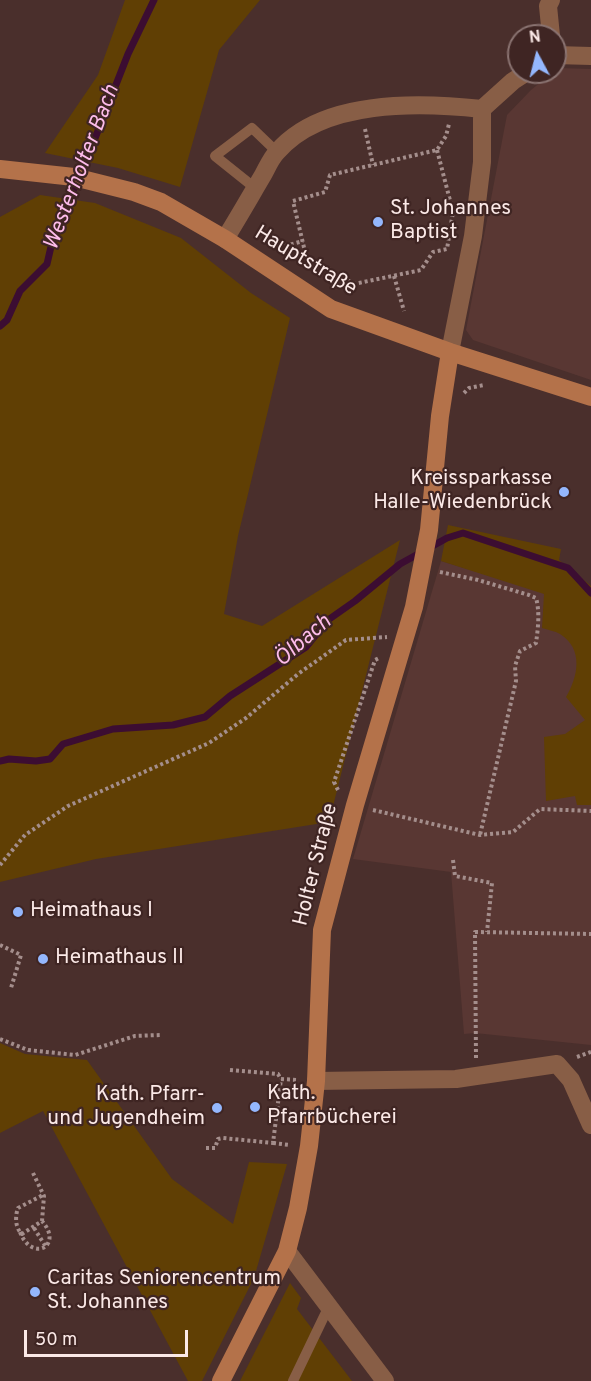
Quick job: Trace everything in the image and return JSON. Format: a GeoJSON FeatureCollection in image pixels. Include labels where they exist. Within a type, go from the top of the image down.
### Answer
{"type":"FeatureCollection","features":[{"type":"Feature","properties":{"kind":"street"},"geometry":{"type":"LineString","coordinates":[[550,24],[548,6],[551,0]]}},
{"type":"Feature","properties":{"kind":"street"},"geometry":{"type":"LineString","coordinates":[[567,55],[591,56]]}},
{"type":"Feature","properties":{"kind":"street"},"geometry":{"type":"LineString","coordinates":[[450,352],[480,183],[482,109],[510,84]]}},
{"type":"Feature","properties":{"kind":"street"},"geometry":{"type":"LineString","coordinates":[[225,239],[277,152],[305,128],[346,112],[386,106],[454,106],[482,109]]}},
{"type":"Feature","properties":{"kind":"street","name":"Hauptstraße"},"geometry":{"type":"LineString","coordinates":[[0,169],[44,172],[104,183],[161,202],[225,239],[332,309],[450,352],[591,397]]}},
{"type":"Feature","properties":{"kind":"street","name":"Holter Straße"},"geometry":{"type":"LineString","coordinates":[[221,1381],[287,1251],[298,1208],[309,1146],[316,1081],[322,930],[355,805],[414,607],[424,553],[450,352]]}},
{"type":"Feature","properties":{"kind":"street"},"geometry":{"type":"LineString","coordinates":[[316,1081],[445,1080],[557,1064],[571,1080],[591,1125]]}},
{"type":"Feature","properties":{"kind":"street"},"geometry":{"type":"LineString","coordinates":[[287,1251],[385,1381]]}},
{"type":"Feature","properties":{"kind":"lane"},"geometry":{"type":"LineString","coordinates":[[255,188],[215,156],[252,128],[277,152]]}},
{"type":"Feature","properties":{"kind":"lane"},"geometry":{"type":"LineString","coordinates":[[293,1381],[329,1306]]}},
{"type":"Feature","properties":{"kind":"path"},"geometry":{"type":"LineString","coordinates":[[437,150],[453,212],[447,249],[433,252],[421,270],[354,284],[306,256],[293,201],[324,192],[330,175],[437,150],[446,136],[454,106]]}},
{"type":"Feature","properties":{"kind":"path"},"geometry":{"type":"LineString","coordinates":[[365,129],[373,165]]}},
{"type":"Feature","properties":{"kind":"path"},"geometry":{"type":"LineString","coordinates":[[285,246],[303,241]]}},
{"type":"Feature","properties":{"kind":"path"},"geometry":{"type":"LineString","coordinates":[[394,276],[404,311]]}},
{"type":"Feature","properties":{"kind":"path"},"geometry":{"type":"LineString","coordinates":[[424,553],[478,580],[536,598],[538,604],[536,643],[520,651],[515,666],[516,681],[480,835]]}},
{"type":"Feature","properties":{"kind":"path"},"geometry":{"type":"LineString","coordinates":[[0,865],[25,835],[68,806],[209,743],[246,718],[298,674],[346,640],[386,636],[404,641]]}},
{"type":"Feature","properties":{"kind":"path"},"geometry":{"type":"LineString","coordinates":[[355,805],[480,835],[513,832],[540,809],[591,811]]}},
{"type":"Feature","properties":{"kind":"path"},"geometry":{"type":"LineString","coordinates":[[453,860],[455,876],[492,883],[487,932]]}},
{"type":"Feature","properties":{"kind":"path"},"geometry":{"type":"LineString","coordinates":[[476,1077],[475,932],[591,934]]}},
{"type":"Feature","properties":{"kind":"path"},"geometry":{"type":"LineString","coordinates":[[0,945],[21,955],[11,988]]}},
{"type":"Feature","properties":{"kind":"path"},"geometry":{"type":"LineString","coordinates":[[0,1039],[28,1050],[75,1055],[135,1036],[160,1035]]}},
{"type":"Feature","properties":{"kind":"path"},"geometry":{"type":"LineString","coordinates":[[230,1070],[278,1074],[281,1079],[273,1143]]}},
{"type":"Feature","properties":{"kind":"path"},"geometry":{"type":"LineString","coordinates":[[281,1079],[316,1081]]}},
{"type":"Feature","properties":{"kind":"path"},"geometry":{"type":"LineString","coordinates":[[206,1148],[215,1148],[218,1139],[223,1138],[295,1146]]}},
{"type":"Feature","properties":{"kind":"path"},"geometry":{"type":"LineString","coordinates":[[20,1232],[22,1234],[34,1228],[42,1221],[43,1195],[33,1173]]}},
{"type":"Feature","properties":{"kind":"path"},"geometry":{"type":"LineString","coordinates":[[42,1221],[50,1233],[50,1240],[46,1247],[35,1249],[23,1241],[15,1216],[18,1208],[43,1195]]}},
{"type":"Feature","properties":{"kind":"path"},"geometry":{"type":"LineString","coordinates":[[34,1228],[46,1247]]}},
{"type":"Feature","properties":{"kind":"shaded area"},"geometry":{"type":"Polygon","coordinates":[[[125,0],[260,0],[219,50],[180,187],[118,168],[45,153],[98,75],[125,0]]]}},
{"type":"Feature","properties":{"kind":"shaded area"},"geometry":{"type":"Polygon","coordinates":[[[567,68],[591,69],[591,380],[473,340],[466,330],[507,115],[538,84],[567,84],[567,68]]]}},
{"type":"Feature","properties":{"kind":"shaded area"},"geometry":{"type":"Polygon","coordinates":[[[40,195],[95,203],[181,238],[251,293],[290,318],[238,536],[224,614],[262,626],[400,540],[329,822],[96,859],[0,882],[0,217],[40,195]]]}},
{"type":"Feature","properties":{"kind":"shaded area"},"geometry":{"type":"Polygon","coordinates":[[[448,525],[561,549],[559,560],[591,586],[591,805],[577,805],[575,796],[546,801],[544,737],[565,734],[585,720],[566,697],[576,672],[576,655],[573,647],[560,634],[542,628],[544,594],[441,561],[448,525]]]}},
{"type":"Feature","properties":{"kind":"shaded area"},"geometry":{"type":"Polygon","coordinates":[[[441,561],[538,590],[556,600],[591,627],[591,1045],[475,1033],[464,1034],[451,872],[353,859],[441,561]]]}},
{"type":"Feature","properties":{"kind":"shaded area"},"geometry":{"type":"Polygon","coordinates":[[[0,1043],[25,1054],[87,1060],[172,1179],[233,1224],[249,1162],[287,1164],[254,1278],[202,1381],[188,1381],[43,1111],[0,1133],[0,1043]]]}},
{"type":"Feature","properties":{"kind":"shaded area"},"geometry":{"type":"Polygon","coordinates":[[[290,1283],[301,1298],[297,1309],[352,1381],[240,1381],[290,1283]]]}},
{"type":"Feature","properties":{"kind":"waterway","name":"Westerholter Bach"},"geometry":{"type":"LineString","coordinates":[[0,326],[7,320],[20,291],[47,264],[53,238],[128,54],[154,0]]}},
{"type":"Feature","properties":{"kind":"waterway","name":"Ölbach"},"geometry":{"type":"LineString","coordinates":[[0,761],[50,759],[63,744],[113,729],[173,725],[205,717],[230,696],[306,647],[328,620],[400,564],[447,538],[463,533],[568,568],[591,593]]}},
{"type":"Feature","properties":{"kind":"place","name":"St. Johannes Baptist"},"geometry":{"type":"Point","coordinates":[378,222]}},
{"type":"Feature","properties":{"kind":"place","name":"Kreissparkasse Halle-Wiedenbrück"},"geometry":{"type":"Point","coordinates":[564,492]}},
{"type":"Feature","properties":{"kind":"place","name":"Heimathaus I"},"geometry":{"type":"Point","coordinates":[18,912]}},
{"type":"Feature","properties":{"kind":"place","name":"Heimathaus II"},"geometry":{"type":"Point","coordinates":[43,959]}},
{"type":"Feature","properties":{"kind":"place","name":"Kath. Pfarrbücherei"},"geometry":{"type":"Point","coordinates":[255,1107]}},
{"type":"Feature","properties":{"kind":"place","name":"Kath. Pfarr- und Jugendheim"},"geometry":{"type":"Point","coordinates":[217,1108]}},
{"type":"Feature","properties":{"kind":"place","name":"Caritas Seniorencentrum St. Johannes"},"geometry":{"type":"Point","coordinates":[35,1292]}}]}
